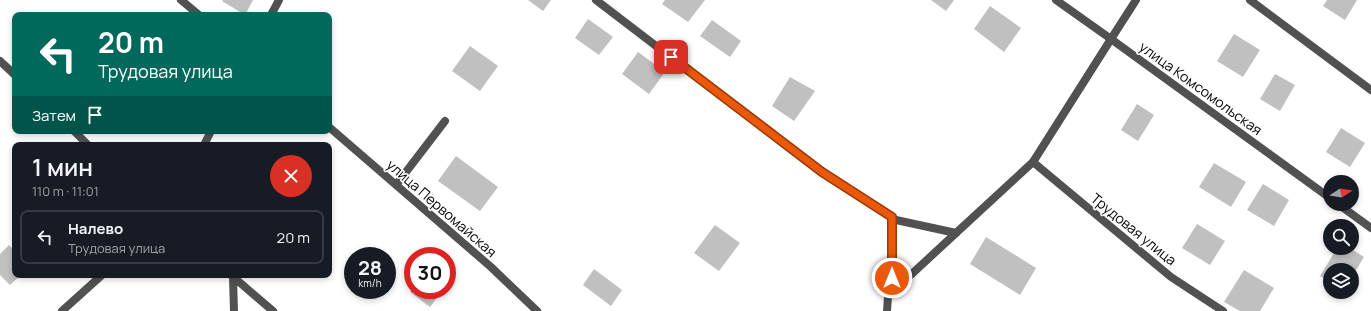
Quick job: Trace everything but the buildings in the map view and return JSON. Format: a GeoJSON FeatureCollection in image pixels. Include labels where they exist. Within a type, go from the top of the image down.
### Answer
{"type":"FeatureCollection","features":[{"type":"Feature","properties":{"kind":"street"},"geometry":{"type":"LineString","coordinates":[[181,0],[195,12]]}},
{"type":"Feature","properties":{"kind":"street"},"geometry":{"type":"LineString","coordinates":[[273,12],[279,0]]}},
{"type":"Feature","properties":{"kind":"street"},"geometry":{"type":"LineString","coordinates":[[596,0],[822,172],[896,220],[956,233]]}},
{"type":"Feature","properties":{"kind":"street","name":"улица Комсомольская"},"geometry":{"type":"LineString","coordinates":[[1056,0],[1323,193]]}},
{"type":"Feature","properties":{"kind":"street"},"geometry":{"type":"LineString","coordinates":[[887,311],[888,296],[1033,162],[1136,0]]}},
{"type":"Feature","properties":{"kind":"street"},"geometry":{"type":"LineString","coordinates":[[1250,0],[1371,90]]}},
{"type":"Feature","properties":{"kind":"street"},"geometry":{"type":"LineString","coordinates":[[0,61],[12,72]]}},
{"type":"Feature","properties":{"kind":"street"},"geometry":{"type":"LineString","coordinates":[[396,185],[445,121]]}},
{"type":"Feature","properties":{"kind":"street","name":"улица Первомайская"},"geometry":{"type":"LineString","coordinates":[[332,130],[491,267],[537,311]]}},
{"type":"Feature","properties":{"kind":"street"},"geometry":{"type":"LineString","coordinates":[[77,134],[85,142]]}},
{"type":"Feature","properties":{"kind":"street","name":"Трудовая улица"},"geometry":{"type":"LineString","coordinates":[[1033,162],[1171,276],[1223,311]]}},
{"type":"Feature","properties":{"kind":"street"},"geometry":{"type":"LineString","coordinates":[[1348,211],[1371,228]]}},
{"type":"Feature","properties":{"kind":"street"},"geometry":{"type":"LineString","coordinates":[[892,217],[892,293]]}},
{"type":"Feature","properties":{"kind":"street"},"geometry":{"type":"LineString","coordinates":[[62,311],[99,278]]}},
{"type":"Feature","properties":{"kind":"street"},"geometry":{"type":"LineString","coordinates":[[232,278],[234,311]]}},
{"type":"Feature","properties":{"kind":"street"},"geometry":{"type":"LineString","coordinates":[[234,278],[273,311]]}},
{"type":"Feature","properties":{"kind":"route"},"geometry":{"type":"LineString","coordinates":[[671,57],[822,172],[892,217],[892,278]]}}]}
